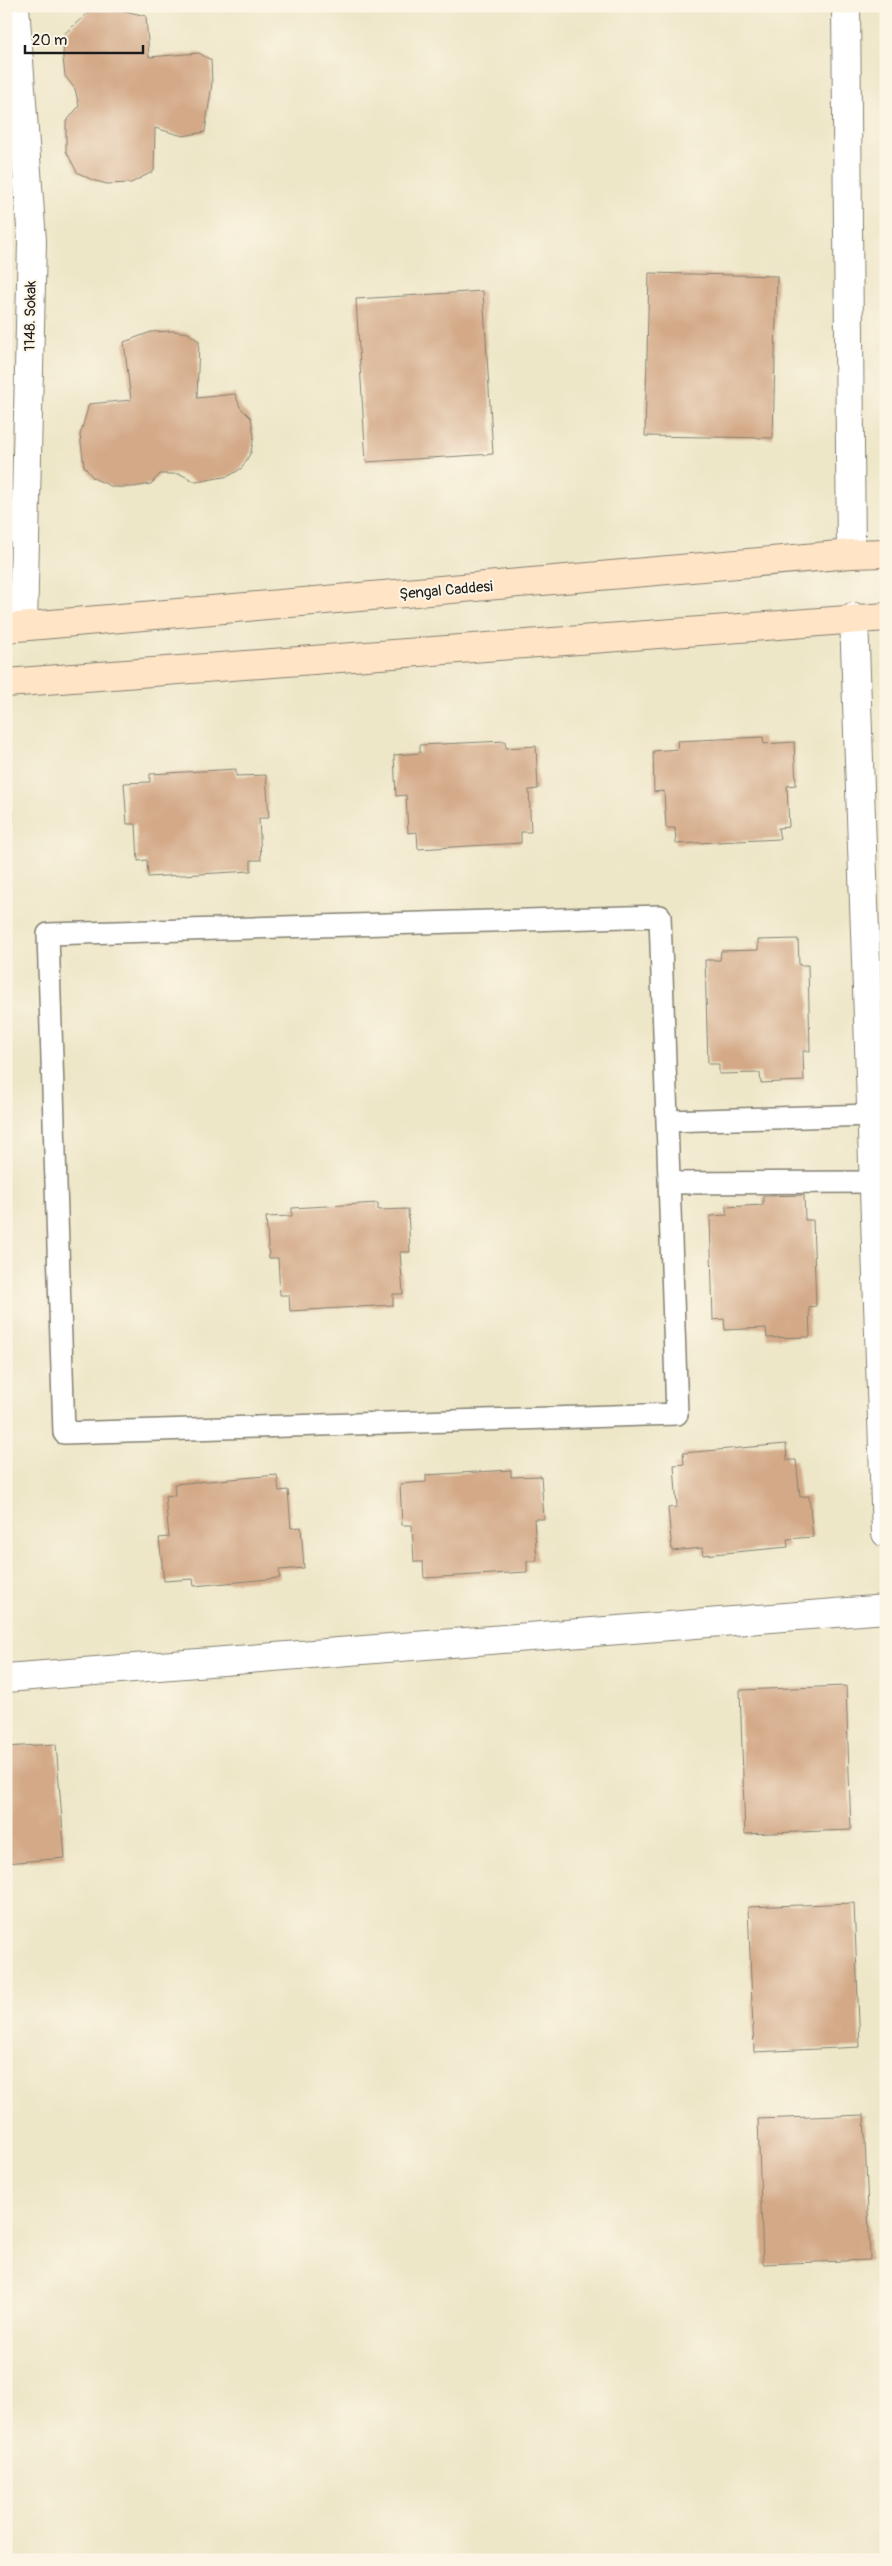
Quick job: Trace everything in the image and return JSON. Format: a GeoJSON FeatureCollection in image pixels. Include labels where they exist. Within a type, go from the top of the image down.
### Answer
{"type":"FeatureCollection","features":[{"type":"Feature","properties":{"kind":"main road","name":"Şengal Caddesi"},"geometry":{"type":"LineString","coordinates":[[14,627],[851,554],[886,553]]}},
{"type":"Feature","properties":{"kind":"main road"},"geometry":{"type":"LineString","coordinates":[[6,683],[886,616]]}},
{"type":"Feature","properties":{"kind":"street","name":"1148. Sokak"},"geometry":{"type":"LineString","coordinates":[[14,627],[32,241],[15,6]]}},
{"type":"Feature","properties":{"kind":"street"},"geometry":{"type":"LineString","coordinates":[[846,6],[851,554]]}},
{"type":"Feature","properties":{"kind":"street"},"geometry":{"type":"LineString","coordinates":[[854,617],[886,1533]]}},
{"type":"Feature","properties":{"kind":"street"},"geometry":{"type":"LineString","coordinates":[[6,1678],[886,1609]]}},
{"type":"Feature","properties":{"kind":"lane"},"geometry":{"type":"LineString","coordinates":[[660,916],[667,1121],[677,1414],[64,1433],[48,934],[660,916]]}},
{"type":"Feature","properties":{"kind":"lane"},"geometry":{"type":"LineString","coordinates":[[667,1121],[871,1115]]}},
{"type":"Feature","properties":{"kind":"lane"},"geometry":{"type":"LineString","coordinates":[[669,1183],[873,1182]]}},
{"type":"Feature","properties":{"kind":"building"},"geometry":{"type":"Polygon","coordinates":[[[121,10],[146,16],[149,57],[199,53],[211,60],[212,83],[205,132],[183,136],[155,128],[154,171],[131,183],[107,184],[92,180],[77,172],[66,151],[66,122],[79,106],[75,89],[65,76],[63,58],[64,34],[90,11],[121,10]]]}},
{"type":"Feature","properties":{"kind":"building"},"geometry":{"type":"Polygon","coordinates":[[[649,273],[777,276],[773,438],[645,436],[649,273]]]}},
{"type":"Feature","properties":{"kind":"building"},"geometry":{"type":"Polygon","coordinates":[[[483,291],[493,454],[366,462],[356,299],[483,291]]]}},
{"type":"Feature","properties":{"kind":"building"},"geometry":{"type":"Polygon","coordinates":[[[173,331],[188,333],[199,341],[197,398],[235,394],[240,407],[251,418],[254,436],[251,452],[242,468],[229,476],[196,482],[180,474],[160,474],[151,484],[133,487],[113,487],[93,478],[84,466],[80,435],[89,404],[131,400],[124,342],[151,332],[173,331]]]}},
{"type":"Feature","properties":{"kind":"building"},"geometry":{"type":"Polygon","coordinates":[[[763,737],[764,744],[794,742],[796,785],[787,786],[789,827],[778,828],[780,839],[676,844],[675,828],[666,828],[664,791],[654,792],[653,751],[678,749],[677,741],[763,737]]]}},
{"type":"Feature","properties":{"kind":"building"},"geometry":{"type":"Polygon","coordinates":[[[505,741],[506,748],[536,746],[538,789],[529,790],[531,832],[521,832],[521,843],[418,849],[417,832],[408,833],[406,795],[396,796],[394,755],[420,753],[420,745],[505,741]]]}},
{"type":"Feature","properties":{"kind":"building"},"geometry":{"type":"Polygon","coordinates":[[[236,769],[236,776],[266,775],[269,818],[259,818],[261,860],[251,860],[251,871],[148,877],[147,860],[138,861],[136,824],[127,824],[124,783],[150,782],[150,774],[236,769]]]}},
{"type":"Feature","properties":{"kind":"building"},"geometry":{"type":"Polygon","coordinates":[[[9,781],[12,824],[6,825],[6,782],[9,781]]]}},
{"type":"Feature","properties":{"kind":"building"},"geometry":{"type":"Polygon","coordinates":[[[798,939],[799,965],[808,965],[810,1051],[803,1051],[804,1081],[761,1083],[760,1073],[719,1074],[719,1064],[708,1064],[705,960],[720,960],[721,951],[758,950],[758,940],[798,939]]]}},
{"type":"Feature","properties":{"kind":"building"},"geometry":{"type":"Polygon","coordinates":[[[804,1195],[805,1220],[813,1220],[816,1306],[809,1307],[810,1337],[767,1338],[766,1328],[725,1330],[724,1319],[713,1320],[710,1216],[727,1215],[726,1207],[763,1205],[763,1196],[804,1195]]]}},
{"type":"Feature","properties":{"kind":"building"},"geometry":{"type":"Polygon","coordinates":[[[378,1203],[378,1210],[408,1209],[410,1252],[400,1252],[403,1294],[393,1294],[393,1305],[290,1311],[289,1295],[280,1295],[278,1258],[269,1258],[266,1217],[292,1216],[292,1208],[378,1203]]]}},
{"type":"Feature","properties":{"kind":"building"},"geometry":{"type":"Polygon","coordinates":[[[786,1444],[787,1460],[796,1460],[800,1497],[809,1496],[813,1537],[787,1539],[788,1547],[703,1555],[702,1548],[672,1551],[668,1508],[677,1507],[674,1465],[684,1464],[683,1453],[786,1444]]]}},
{"type":"Feature","properties":{"kind":"building"},"geometry":{"type":"Polygon","coordinates":[[[511,1470],[511,1477],[541,1476],[544,1519],[534,1519],[537,1561],[527,1561],[527,1572],[424,1578],[423,1562],[414,1562],[412,1525],[402,1525],[400,1484],[426,1482],[426,1475],[511,1470]]]}},
{"type":"Feature","properties":{"kind":"building"},"geometry":{"type":"Polygon","coordinates":[[[277,1475],[279,1491],[288,1490],[291,1528],[301,1527],[304,1568],[279,1570],[280,1578],[194,1586],[193,1579],[164,1581],[159,1538],[169,1537],[165,1496],[175,1495],[174,1484],[277,1475]]]}},
{"type":"Feature","properties":{"kind":"building"},"geometry":{"type":"Polygon","coordinates":[[[846,1686],[851,1830],[745,1834],[740,1690],[846,1686]]]}},
{"type":"Feature","properties":{"kind":"building"},"geometry":{"type":"Polygon","coordinates":[[[56,1744],[65,1858],[6,1863],[6,1747],[56,1744]]]}},
{"type":"Feature","properties":{"kind":"building"},"geometry":{"type":"Polygon","coordinates":[[[854,1903],[860,2047],[754,2052],[748,1907],[854,1903]]]}},
{"type":"Feature","properties":{"kind":"building"},"geometry":{"type":"Polygon","coordinates":[[[864,2115],[870,2260],[763,2264],[758,2119],[864,2115]]]}}]}
